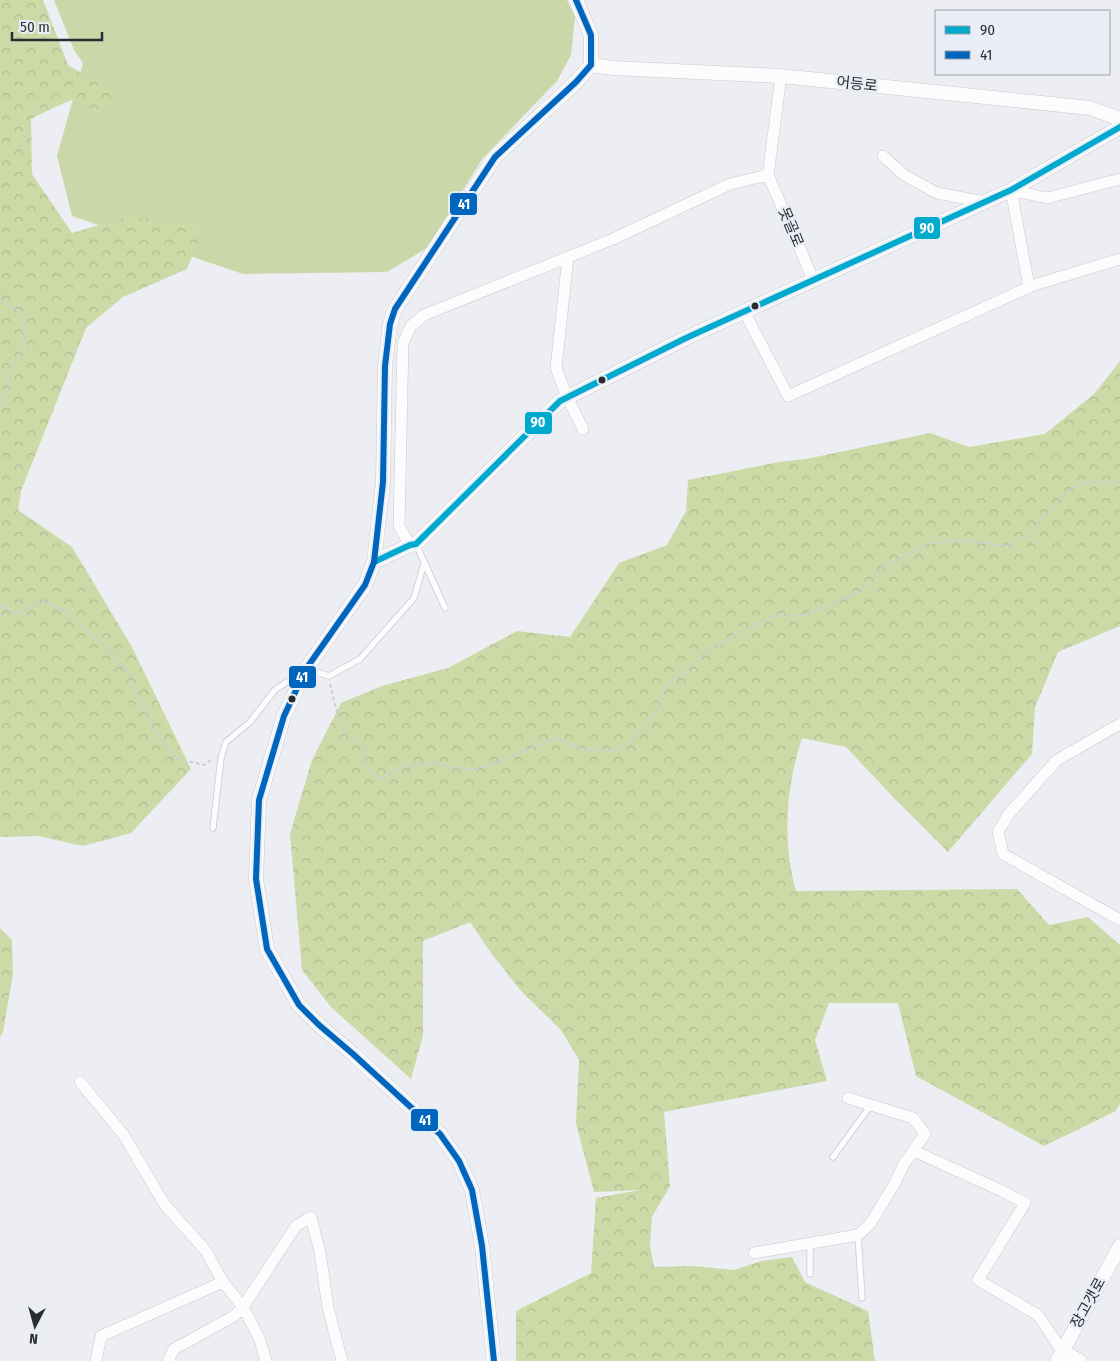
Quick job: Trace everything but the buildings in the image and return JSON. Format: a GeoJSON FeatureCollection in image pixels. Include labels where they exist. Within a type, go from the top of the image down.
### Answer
{"type":"FeatureCollection","features":[{"type":"Feature","properties":{"kind":"street"},"geometry":{"type":"LineString","coordinates":[[494,1361],[482,1246],[472,1190],[459,1161],[440,1134],[299,1005],[268,949],[256,879],[259,800],[284,716],[306,669],[365,585],[374,562],[383,482],[385,366],[390,324],[395,309],[495,157],[576,82],[591,65],[590,35],[576,0]]}},
{"type":"Feature","properties":{"kind":"street","name":"어등로"},"geometry":{"type":"LineString","coordinates":[[591,65],[613,68],[781,76],[1090,108],[1120,119]]}},
{"type":"Feature","properties":{"kind":"street"},"geometry":{"type":"LineString","coordinates":[[413,545],[399,526],[403,343],[411,326],[424,315],[613,239],[730,184],[768,175],[781,76]]}},
{"type":"Feature","properties":{"kind":"street"},"geometry":{"type":"LineString","coordinates":[[374,562],[413,545],[560,401],[744,311],[1011,190],[1120,127]]}},
{"type":"Feature","properties":{"kind":"street"},"geometry":{"type":"LineString","coordinates":[[883,156],[904,175],[937,193],[984,202]]}},
{"type":"Feature","properties":{"kind":"street","name":"못골로"},"geometry":{"type":"LineString","coordinates":[[768,175],[813,279]]}},
{"type":"Feature","properties":{"kind":"street"},"geometry":{"type":"LineString","coordinates":[[1011,190],[1047,198],[1120,179]]}},
{"type":"Feature","properties":{"kind":"street"},"geometry":{"type":"LineString","coordinates":[[1011,190],[1029,287]]}},
{"type":"Feature","properties":{"kind":"street"},"geometry":{"type":"LineString","coordinates":[[568,257],[556,368],[567,397],[583,428]]}},
{"type":"Feature","properties":{"kind":"street"},"geometry":{"type":"LineString","coordinates":[[744,311],[788,396],[1029,287],[1120,259]]}},
{"type":"Feature","properties":{"kind":"street"},"geometry":{"type":"LineString","coordinates":[[1120,724],[1057,760],[1008,815],[998,832],[1003,854],[1120,920]]}},
{"type":"Feature","properties":{"kind":"street"},"geometry":{"type":"LineString","coordinates":[[80,1082],[123,1134],[165,1205],[206,1251],[223,1282],[243,1307],[260,1340],[266,1361]]}},
{"type":"Feature","properties":{"kind":"street"},"geometry":{"type":"LineString","coordinates":[[754,1253],[858,1235],[870,1224],[895,1183],[904,1164],[925,1134],[913,1118],[848,1098]]}},
{"type":"Feature","properties":{"kind":"street"},"geometry":{"type":"LineString","coordinates":[[914,1151],[1025,1203],[978,1280],[1038,1315],[1059,1356],[1080,1361]]}},
{"type":"Feature","properties":{"kind":"street"},"geometry":{"type":"LineString","coordinates":[[170,1361],[169,1359],[174,1349],[234,1316],[243,1307],[296,1226],[311,1217],[320,1252],[328,1308],[342,1361]]}},
{"type":"Feature","properties":{"kind":"street","name":"장고갯로"},"geometry":{"type":"LineString","coordinates":[[1059,1356],[1120,1246]]}},
{"type":"Feature","properties":{"kind":"street"},"geometry":{"type":"LineString","coordinates":[[96,1361],[101,1336],[223,1282]]}},
{"type":"Feature","properties":{"kind":"lane"},"geometry":{"type":"LineString","coordinates":[[413,545],[424,563],[445,608]]}},
{"type":"Feature","properties":{"kind":"lane"},"geometry":{"type":"LineString","coordinates":[[213,828],[223,750],[226,742],[250,722],[275,690],[306,669],[329,676],[360,659],[414,598],[424,563]]}},
{"type":"Feature","properties":{"kind":"lane"},"geometry":{"type":"LineString","coordinates":[[833,1157],[871,1105]]}},
{"type":"Feature","properties":{"kind":"lane"},"geometry":{"type":"LineString","coordinates":[[858,1235],[862,1298]]}},
{"type":"Feature","properties":{"kind":"lane"},"geometry":{"type":"LineString","coordinates":[[810,1244],[810,1274]]}},
{"type":"Feature","properties":{"kind":"path"},"geometry":{"type":"LineString","coordinates":[[0,301],[19,312],[24,318],[25,337],[20,354],[11,370],[10,384],[0,404]]}},
{"type":"Feature","properties":{"kind":"path"},"geometry":{"type":"LineString","coordinates":[[329,676],[334,701],[344,733],[364,747],[367,768],[383,780],[396,769],[432,762],[451,767],[476,770],[555,738],[586,750],[617,750],[629,743],[656,712],[664,686],[683,674],[707,652],[724,640],[773,616],[806,615],[859,592],[880,570],[914,550],[932,543],[961,540],[1008,546],[1028,535],[1066,492],[1086,482],[1120,482]]}},
{"type":"Feature","properties":{"kind":"path"},"geometry":{"type":"LineString","coordinates":[[0,606],[16,614],[44,600],[63,610],[107,648],[126,670],[159,738],[174,758],[204,765],[223,750]]}},
{"type":"Feature","properties":{"kind":"green space"},"geometry":{"type":"Polygon","coordinates":[[[0,0],[43,0],[68,65],[118,95],[101,114],[74,99],[31,119],[32,174],[72,233],[129,216],[204,227],[187,269],[123,297],[86,328],[21,491],[18,510],[72,547],[132,647],[191,769],[131,833],[83,846],[38,836],[0,837],[0,0]]]}},
{"type":"Feature","properties":{"kind":"green space"},"geometry":{"type":"Polygon","coordinates":[[[54,0],[567,0],[575,17],[571,55],[557,81],[483,158],[427,248],[387,272],[243,274],[72,216],[57,156],[83,63],[74,50],[54,0]]]}},
{"type":"Feature","properties":{"kind":"green space"},"geometry":{"type":"Polygon","coordinates":[[[1120,361],[1120,626],[1058,652],[1035,707],[1032,754],[948,852],[846,747],[802,738],[792,776],[788,814],[789,853],[796,891],[1017,889],[1049,925],[1088,917],[1120,945],[1120,1103],[1116,1111],[1044,1146],[916,1076],[898,1003],[829,1003],[815,1040],[827,1081],[664,1112],[670,1186],[652,1217],[650,1246],[654,1267],[692,1266],[734,1270],[762,1261],[792,1257],[805,1282],[868,1311],[875,1361],[516,1361],[516,1311],[591,1273],[596,1198],[640,1190],[594,1192],[576,1123],[579,1060],[561,1030],[521,991],[491,953],[470,922],[423,941],[423,1036],[411,1079],[331,1007],[302,970],[290,834],[312,760],[341,703],[382,686],[448,668],[517,631],[570,637],[619,563],[667,545],[686,511],[688,480],[779,462],[806,459],[930,433],[969,447],[1045,434],[1095,393],[1120,361]]]}},
{"type":"Feature","properties":{"kind":"green space"},"geometry":{"type":"Polygon","coordinates":[[[0,928],[12,940],[13,974],[3,1032],[0,1037],[0,928]]]}},
{"type":"Feature","properties":{"kind":"transit line","name":"41"},"geometry":{"type":"LineString","coordinates":[[494,1361],[482,1246],[472,1190],[459,1161],[440,1134],[299,1005],[267,949],[256,879],[259,800],[284,716],[306,669],[365,585],[374,562],[383,482],[385,366],[390,324],[395,309],[495,157],[576,82],[591,65],[591,35],[576,0]]}},
{"type":"Feature","properties":{"kind":"transit line","name":"90"},"geometry":{"type":"LineString","coordinates":[[374,562],[416,544],[560,401],[686,338],[1011,190],[1120,127]]}}]}
